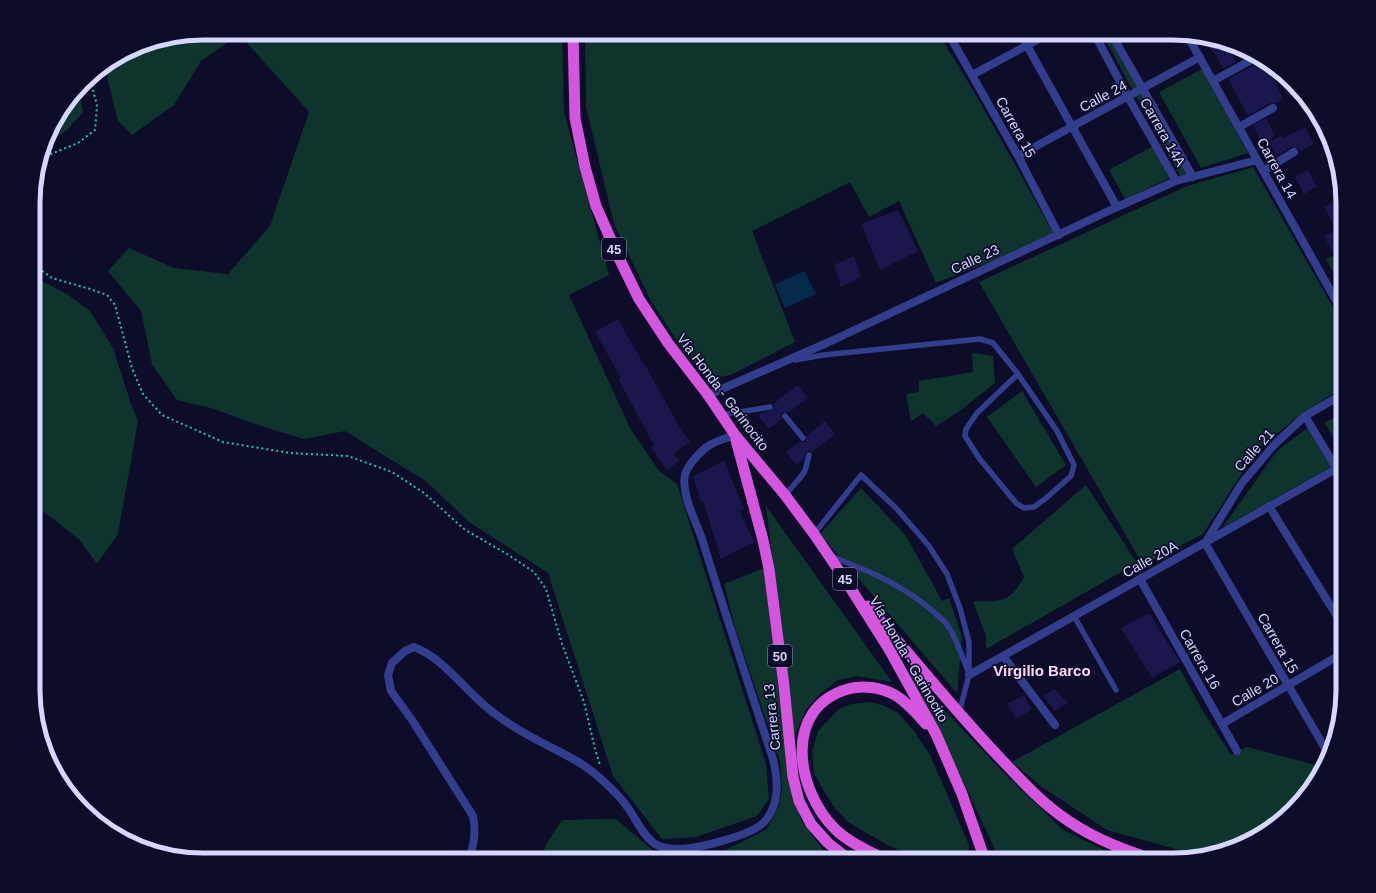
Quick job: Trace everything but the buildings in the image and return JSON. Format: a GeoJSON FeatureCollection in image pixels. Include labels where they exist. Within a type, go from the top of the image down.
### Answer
{"type":"FeatureCollection","features":[{"type":"Feature","properties":{"kind":"highway","name":"Vía Honda - Garinocito"},"geometry":{"type":"LineString","coordinates":[[572,40],[575,118],[585,168],[596,206],[639,299],[668,343],[708,395],[735,435],[785,495],[814,534],[889,649],[936,734]]}},
{"type":"Feature","properties":{"kind":"highway","name":"Carrera 13"},"geometry":{"type":"LineString","coordinates":[[735,435],[763,540],[769,569],[784,686],[793,777],[799,801],[811,824],[828,843],[841,853]]}},
{"type":"Feature","properties":{"kind":"highway"},"geometry":{"type":"LineString","coordinates":[[846,581],[959,714],[1026,786],[1060,815],[1082,830],[1119,848],[1134,853]]}},
{"type":"Feature","properties":{"kind":"highway","name":"Carrera 13"},"geometry":{"type":"LineString","coordinates":[[872,853],[852,842],[835,829],[822,813],[812,797],[804,776],[801,754],[803,733],[810,716],[821,703],[838,692],[857,686],[880,689],[895,695],[912,709],[936,734]]}},
{"type":"Feature","properties":{"kind":"highway"},"geometry":{"type":"LineString","coordinates":[[936,734],[962,794],[983,853]]}},
{"type":"Feature","properties":{"kind":"street","name":"Carrera 15"},"geometry":{"type":"LineString","coordinates":[[952,40],[1018,156],[1059,235]]}},
{"type":"Feature","properties":{"kind":"street"},"geometry":{"type":"LineString","coordinates":[[1024,40],[1117,207]]}},
{"type":"Feature","properties":{"kind":"street"},"geometry":{"type":"LineString","coordinates":[[972,75],[1038,40]]}},
{"type":"Feature","properties":{"kind":"street","name":"Carrera 14A"},"geometry":{"type":"LineString","coordinates":[[1098,40],[1176,181]]}},
{"type":"Feature","properties":{"kind":"street","name":"Carrera 14A"},"geometry":{"type":"LineString","coordinates":[[1115,40],[1193,177]]}},
{"type":"Feature","properties":{"kind":"street","name":"Carrera 14"},"geometry":{"type":"LineString","coordinates":[[1190,41],[1336,301]]}},
{"type":"Feature","properties":{"kind":"street","name":"Calle 24"},"geometry":{"type":"LineString","coordinates":[[1018,156],[1200,57]]}},
{"type":"Feature","properties":{"kind":"street"},"geometry":{"type":"LineString","coordinates":[[1213,81],[1251,60]]}},
{"type":"Feature","properties":{"kind":"street"},"geometry":{"type":"LineString","coordinates":[[1239,127],[1273,108]]}},
{"type":"Feature","properties":{"kind":"street"},"geometry":{"type":"LineString","coordinates":[[1263,171],[1294,152]]}},
{"type":"Feature","properties":{"kind":"street","name":"Calle 23"},"geometry":{"type":"LineString","coordinates":[[708,395],[1176,181],[1257,160]]}},
{"type":"Feature","properties":{"kind":"street","name":"Calle 21"},"geometry":{"type":"LineString","coordinates":[[1205,543],[1242,483],[1274,445],[1305,416],[1336,398]]}},
{"type":"Feature","properties":{"kind":"street"},"geometry":{"type":"LineString","coordinates":[[1305,416],[1336,461]]}},
{"type":"Feature","properties":{"kind":"street"},"geometry":{"type":"LineString","coordinates":[[470,853],[475,840],[473,816],[412,720],[391,691],[388,675],[392,663],[405,651],[414,647],[424,650],[438,661],[485,706],[504,720],[585,766],[607,785],[627,806],[646,835],[655,844],[666,848],[679,849],[696,847],[748,832],[758,828],[765,822],[770,814],[778,790],[777,776],[773,759],[688,500],[684,483],[685,474],[688,469],[710,444],[735,435]]}},
{"type":"Feature","properties":{"kind":"street","name":"Calle 20A"},"geometry":{"type":"LineString","coordinates":[[969,675],[1336,469]]}},
{"type":"Feature","properties":{"kind":"street"},"geometry":{"type":"LineString","coordinates":[[1269,506],[1336,615]]}},
{"type":"Feature","properties":{"kind":"street","name":"Carrera 15"},"geometry":{"type":"LineString","coordinates":[[1205,543],[1325,749]]}},
{"type":"Feature","properties":{"kind":"street","name":"Carrera 16"},"geometry":{"type":"LineString","coordinates":[[1140,579],[1238,751]]}},
{"type":"Feature","properties":{"kind":"street"},"geometry":{"type":"LineString","coordinates":[[1003,656],[1055,725]]}},
{"type":"Feature","properties":{"kind":"street","name":"Calle 20"},"geometry":{"type":"LineString","coordinates":[[1222,724],[1336,657]]}},
{"type":"Feature","properties":{"kind":"lane"},"geometry":{"type":"LineString","coordinates":[[785,361],[823,355],[980,339],[993,343],[1018,374],[1057,431],[1074,465],[1071,476],[1045,499],[1034,507],[1024,508],[1016,503],[978,458],[965,436],[966,429],[977,413],[1018,374]]}},
{"type":"Feature","properties":{"kind":"lane"},"geometry":{"type":"LineString","coordinates":[[721,414],[770,407]]}},
{"type":"Feature","properties":{"kind":"lane"},"geometry":{"type":"LineString","coordinates":[[785,416],[803,438]]}},
{"type":"Feature","properties":{"kind":"lane"},"geometry":{"type":"LineString","coordinates":[[785,495],[806,471],[809,455]]}},
{"type":"Feature","properties":{"kind":"lane"},"geometry":{"type":"LineString","coordinates":[[814,534],[861,475],[897,509],[929,546],[947,574],[960,608],[969,642],[969,675],[959,714]]}},
{"type":"Feature","properties":{"kind":"lane"},"geometry":{"type":"LineString","coordinates":[[828,556],[877,575],[903,589],[927,606],[947,625],[957,642],[969,675]]}},
{"type":"Feature","properties":{"kind":"lane"},"geometry":{"type":"LineString","coordinates":[[1074,616],[1116,690]]}},
{"type":"Feature","properties":{"kind":"path"},"geometry":{"type":"LineString","coordinates":[[48,155],[78,143],[95,130],[97,106],[92,84]]}},
{"type":"Feature","properties":{"kind":"path"},"geometry":{"type":"LineString","coordinates":[[40,269],[52,278],[108,295],[115,305],[132,368],[143,394],[162,415],[223,442],[290,453],[348,456],[392,472],[424,493],[464,529],[507,554],[534,572],[546,589],[562,644],[584,702],[595,749],[607,785]]}},
{"type":"Feature","properties":{"kind":"green space"},"geometry":{"type":"Polygon","coordinates":[[[231,40],[201,61],[174,105],[132,135],[118,121],[108,81],[107,71],[140,52],[181,41],[231,40]]]}},
{"type":"Feature","properties":{"kind":"green space"},"geometry":{"type":"Polygon","coordinates":[[[244,40],[562,40],[564,112],[609,275],[569,295],[630,428],[659,471],[677,484],[766,764],[769,799],[757,816],[696,837],[662,839],[613,776],[548,573],[469,522],[427,482],[345,431],[304,439],[264,427],[211,408],[177,400],[152,364],[141,311],[108,271],[129,248],[174,268],[228,274],[270,226],[309,112],[244,40]]]}},
{"type":"Feature","properties":{"kind":"green space"},"geometry":{"type":"Polygon","coordinates":[[[585,40],[942,40],[973,90],[1055,236],[936,283],[899,201],[869,217],[850,182],[752,231],[795,342],[731,375],[709,379],[686,354],[651,301],[614,224],[586,107],[585,40]]]}},
{"type":"Feature","properties":{"kind":"green space"},"geometry":{"type":"Polygon","coordinates":[[[1106,40],[1117,40],[1144,85],[1133,91],[1106,40]]]}},
{"type":"Feature","properties":{"kind":"green space"},"geometry":{"type":"Polygon","coordinates":[[[1202,69],[1248,153],[1201,168],[1159,92],[1202,69]]]}},
{"type":"Feature","properties":{"kind":"green space"},"geometry":{"type":"Polygon","coordinates":[[[1147,90],[1194,172],[1180,176],[1136,96],[1147,90]]]}},
{"type":"Feature","properties":{"kind":"green space"},"geometry":{"type":"Polygon","coordinates":[[[80,95],[83,112],[68,129],[52,141],[67,112],[80,95]]]}},
{"type":"Feature","properties":{"kind":"green space"},"geometry":{"type":"Polygon","coordinates":[[[1153,146],[1170,178],[1125,199],[1109,170],[1153,146]]]}},
{"type":"Feature","properties":{"kind":"green space"},"geometry":{"type":"Polygon","coordinates":[[[1253,167],[1336,313],[1336,392],[1300,415],[1256,451],[1203,534],[1143,565],[979,282],[1187,186],[1253,167]]]}},
{"type":"Feature","properties":{"kind":"green space"},"geometry":{"type":"Polygon","coordinates":[[[1336,254],[1336,278],[1326,259],[1336,254]]]}},
{"type":"Feature","properties":{"kind":"green space"},"geometry":{"type":"Polygon","coordinates":[[[40,280],[67,294],[90,311],[113,348],[138,421],[118,534],[97,564],[80,540],[40,509],[40,280]]]}},
{"type":"Feature","properties":{"kind":"green space"},"geometry":{"type":"Polygon","coordinates":[[[972,353],[993,356],[995,383],[961,410],[936,426],[923,413],[911,421],[906,394],[919,392],[919,381],[973,372],[972,353]]]}},
{"type":"Feature","properties":{"kind":"green space"},"geometry":{"type":"Polygon","coordinates":[[[1022,391],[1066,465],[1036,487],[987,417],[1022,391]]]}},
{"type":"Feature","properties":{"kind":"green space"},"geometry":{"type":"Polygon","coordinates":[[[1336,416],[1336,443],[1325,423],[1336,416]]]}},
{"type":"Feature","properties":{"kind":"green space"},"geometry":{"type":"Polygon","coordinates":[[[1310,426],[1334,465],[1222,528],[1277,451],[1310,426]]]}},
{"type":"Feature","properties":{"kind":"green space"},"geometry":{"type":"Polygon","coordinates":[[[1086,485],[1137,563],[986,649],[986,636],[973,601],[997,601],[1014,592],[1024,577],[1012,549],[1086,485]]]}},
{"type":"Feature","properties":{"kind":"green space"},"geometry":{"type":"Polygon","coordinates":[[[861,488],[906,536],[942,601],[949,598],[962,637],[957,693],[820,534],[861,488]]]}},
{"type":"Feature","properties":{"kind":"green space"},"geometry":{"type":"Polygon","coordinates":[[[766,506],[892,682],[858,676],[838,680],[821,693],[806,710],[794,737],[766,506]]]}},
{"type":"Feature","properties":{"kind":"green space"},"geometry":{"type":"Polygon","coordinates":[[[764,568],[786,752],[796,805],[802,821],[823,850],[827,853],[720,853],[767,829],[779,806],[782,789],[780,762],[735,627],[724,584],[764,568]]]}},
{"type":"Feature","properties":{"kind":"green space"},"geometry":{"type":"Polygon","coordinates":[[[1180,669],[1201,708],[1231,755],[1247,747],[1317,765],[1309,781],[1296,798],[1281,813],[1264,826],[1236,841],[1205,850],[1189,853],[1107,830],[1042,787],[1012,762],[1180,669]]]}},
{"type":"Feature","properties":{"kind":"green space"},"geometry":{"type":"Polygon","coordinates":[[[909,673],[1003,772],[1063,830],[1112,853],[997,853],[927,705],[909,673]]]}},
{"type":"Feature","properties":{"kind":"green space"},"geometry":{"type":"Polygon","coordinates":[[[869,702],[882,705],[898,713],[913,730],[930,755],[969,845],[968,853],[906,853],[889,846],[848,822],[835,808],[814,773],[812,752],[818,731],[839,709],[851,704],[869,702]]]}},
{"type":"Feature","properties":{"kind":"green space"},"geometry":{"type":"Polygon","coordinates":[[[616,819],[656,853],[544,853],[545,846],[562,820],[616,819]]]}},
{"type":"Feature","properties":{"kind":"water"},"geometry":{"type":"Polygon","coordinates":[[[804,271],[816,294],[785,308],[775,284],[804,271]]]}},
{"type":"Feature","properties":{"kind":"district","name":"Virgilio Barco"},"geometry":{"type":"Point","coordinates":[1042,670]}}]}
